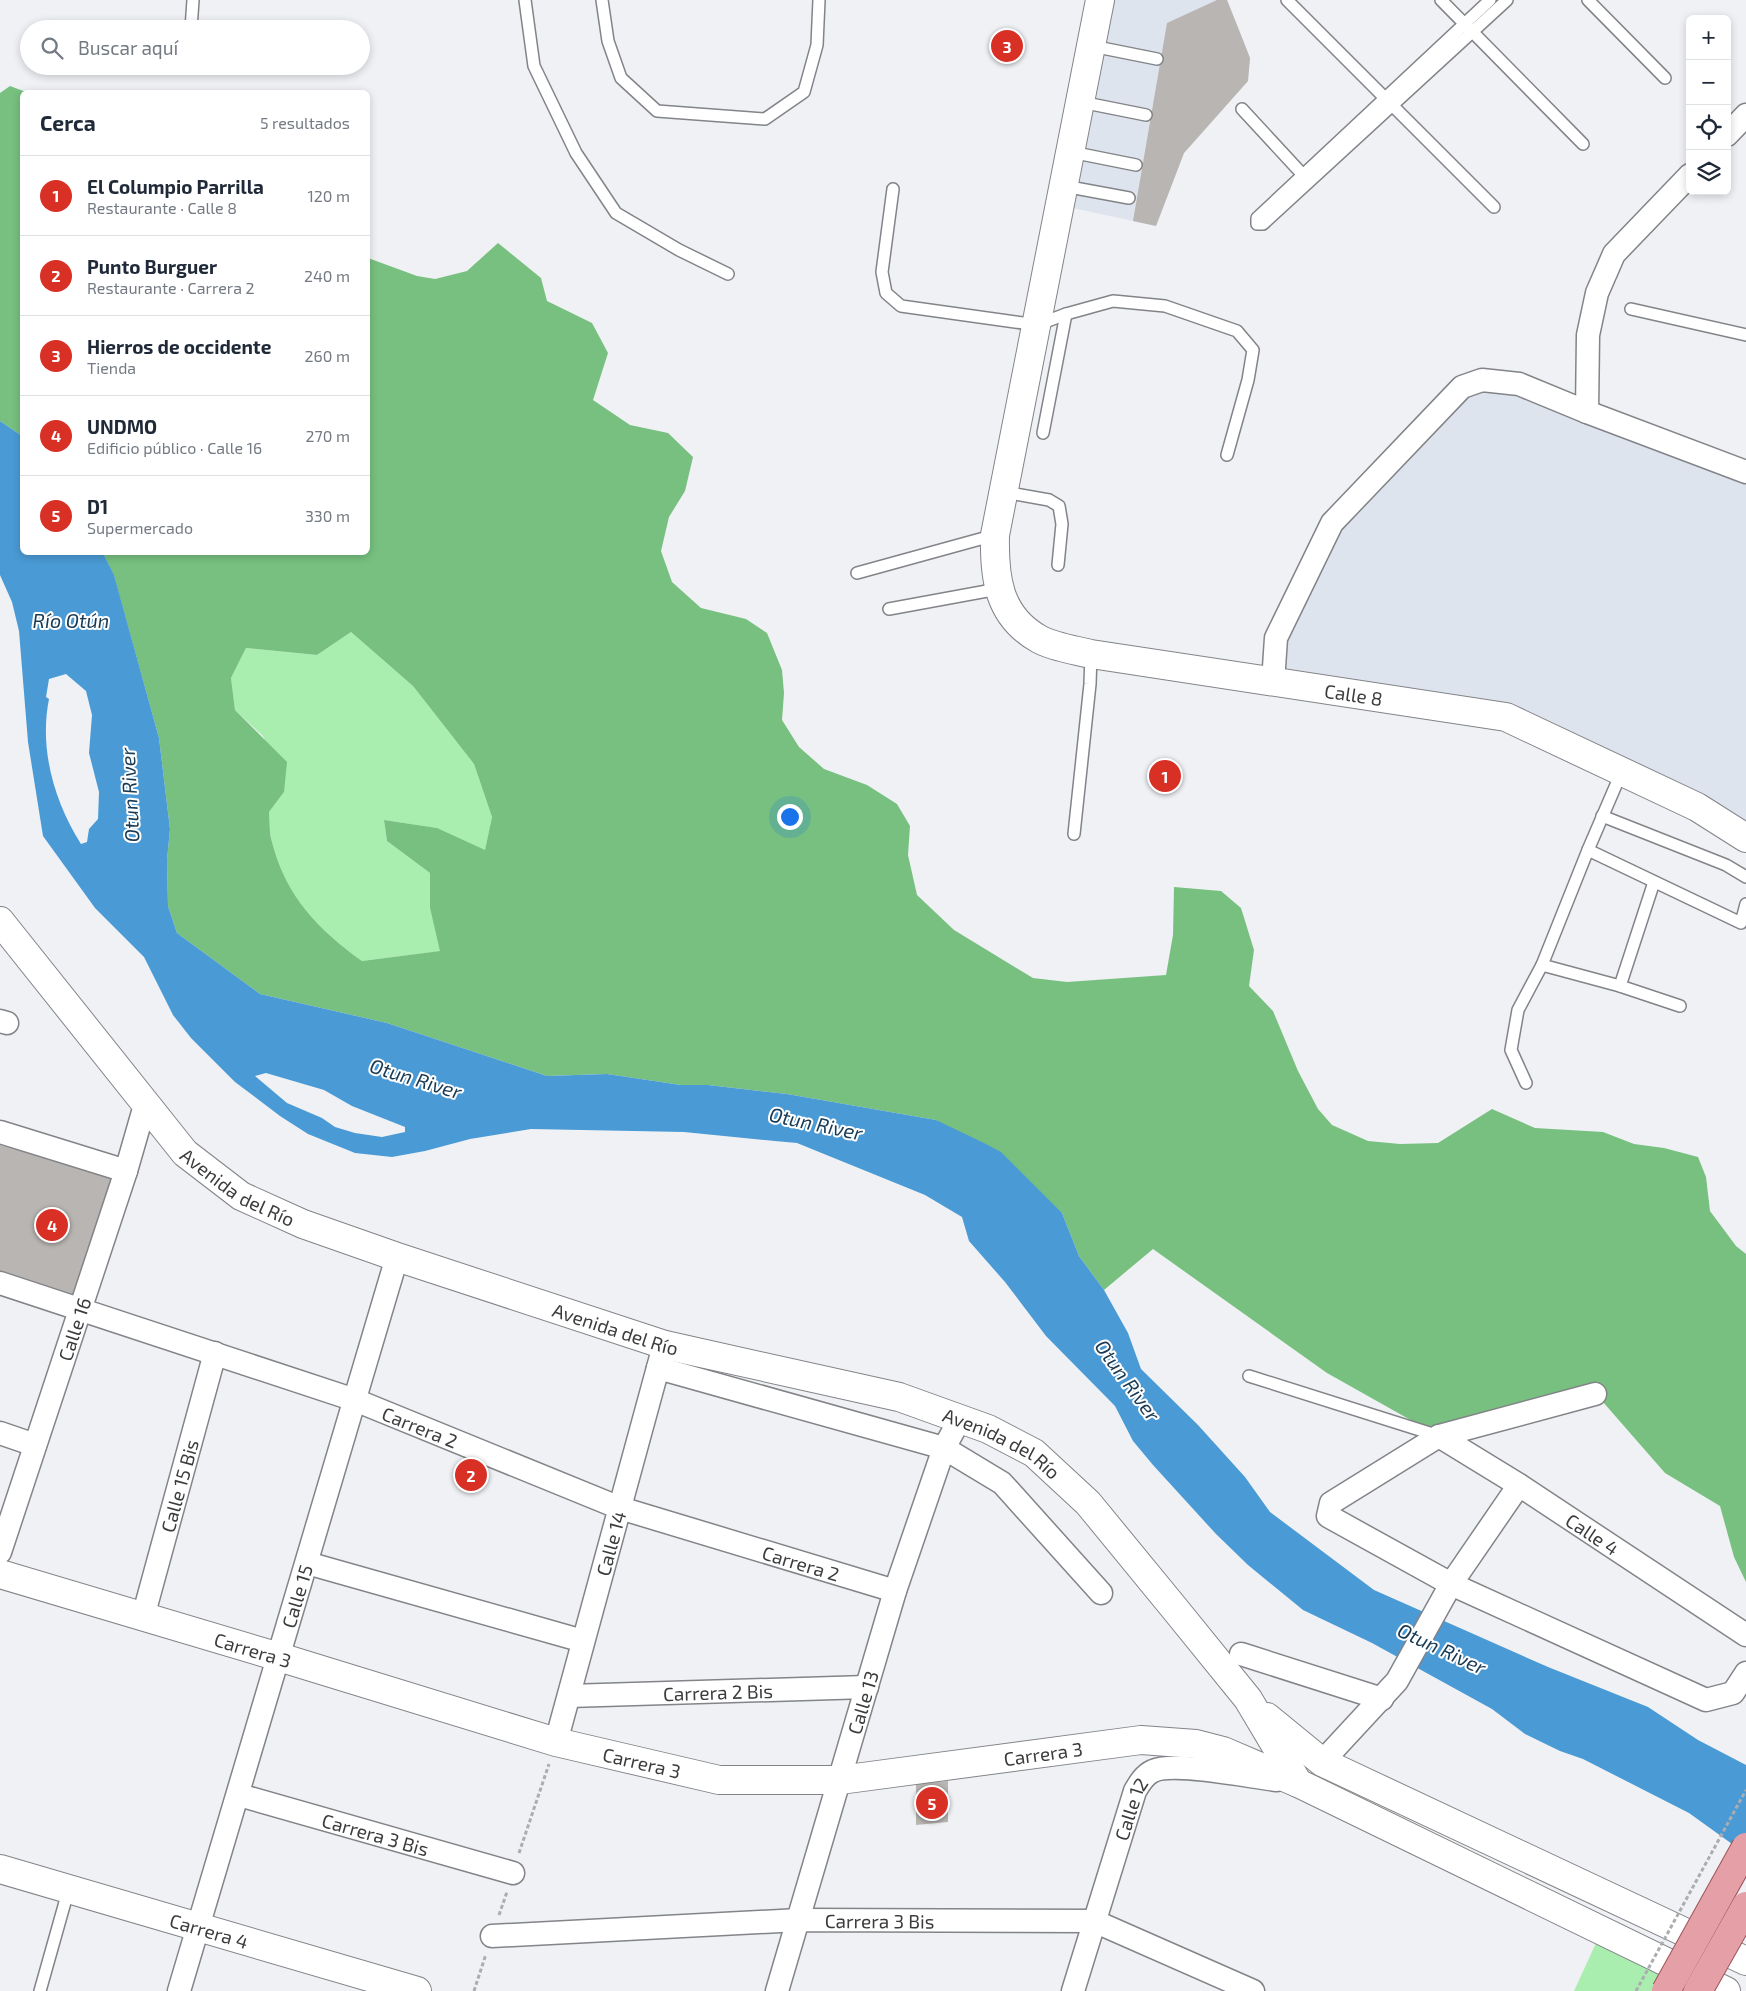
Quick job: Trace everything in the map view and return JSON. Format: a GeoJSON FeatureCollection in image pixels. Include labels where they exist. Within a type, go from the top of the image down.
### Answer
{"type":"FeatureCollection","features":[{"type":"Feature","properties":{"kind":"main road"},"geometry":{"type":"LineString","coordinates":[[1003,598],[994,564],[995,535],[1100,0]]}},
{"type":"Feature","properties":{"kind":"main road","name":"Calle 8"},"geometry":{"type":"LineString","coordinates":[[1003,598],[1019,625],[1040,640],[1091,654],[1506,717],[1696,807],[1746,838]]}},
{"type":"Feature","properties":{"kind":"main road","name":"Calle 8"},"geometry":{"type":"LineString","coordinates":[[1696,807],[1746,823]]}},
{"type":"Feature","properties":{"kind":"main road","name":"Avenida del Río"},"geometry":{"type":"LineString","coordinates":[[0,920],[185,1153],[241,1196],[303,1224],[662,1356],[898,1397],[988,1429],[1034,1453],[1071,1485],[1095,1511],[1248,1699]]}},
{"type":"Feature","properties":{"kind":"main road","name":"Carrera 3"},"geometry":{"type":"LineString","coordinates":[[0,1574],[556,1742],[719,1780],[840,1780],[1141,1740],[1196,1744],[1223,1750],[1298,1783],[1726,1991]]}},
{"type":"Feature","properties":{"kind":"main road"},"geometry":{"type":"LineString","coordinates":[[1248,1699],[1285,1733],[1322,1762],[1746,1961]]}},
{"type":"Feature","properties":{"kind":"main road"},"geometry":{"type":"LineString","coordinates":[[1248,1699],[1298,1783]]}},
{"type":"Feature","properties":{"kind":"main road"},"geometry":{"type":"LineString","coordinates":[[1666,1991],[1746,1847]]}},
{"type":"Feature","properties":{"kind":"main road","name":"Carrera 4"},"geometry":{"type":"LineString","coordinates":[[0,1869],[198,1927],[368,1984],[417,1991]]}},
{"type":"Feature","properties":{"kind":"main road"},"geometry":{"type":"LineString","coordinates":[[1698,1991],[1746,1906]]}},
{"type":"Feature","properties":{"kind":"street"},"geometry":{"type":"LineString","coordinates":[[1731,131],[1746,115]]}},
{"type":"Feature","properties":{"kind":"street"},"geometry":{"type":"LineString","coordinates":[[1587,412],[1588,335],[1597,293],[1614,254],[1686,178]]}},
{"type":"Feature","properties":{"kind":"street"},"geometry":{"type":"LineString","coordinates":[[1273,682],[1276,638],[1332,524],[1462,387],[1482,380],[1520,384],[1587,412],[1746,472]]}},
{"type":"Feature","properties":{"kind":"street","name":"Calle 16"},"geometry":{"type":"LineString","coordinates":[[0,1552],[126,1171],[145,1105]]}},
{"type":"Feature","properties":{"kind":"street"},"geometry":{"type":"LineString","coordinates":[[0,1132],[126,1171]]}},
{"type":"Feature","properties":{"kind":"street","name":"Calle 15"},"geometry":{"type":"LineString","coordinates":[[179,1991],[239,1796],[397,1257]]}},
{"type":"Feature","properties":{"kind":"street","name":"Carrera 2"},"geometry":{"type":"LineString","coordinates":[[0,1283],[355,1400],[620,1508],[895,1591]]}},
{"type":"Feature","properties":{"kind":"street","name":"Calle 15 Bis"},"geometry":{"type":"LineString","coordinates":[[144,1617],[215,1354]]}},
{"type":"Feature","properties":{"kind":"street"},"geometry":{"type":"LineString","coordinates":[[662,1356],[944,1448],[1002,1483],[1101,1593]]}},
{"type":"Feature","properties":{"kind":"street","name":"Calle 14"},"geometry":{"type":"LineString","coordinates":[[556,1742],[662,1356]]}},
{"type":"Feature","properties":{"kind":"street"},"geometry":{"type":"LineString","coordinates":[[1596,1394],[1439,1436],[1331,1503],[1328,1516],[1451,1584],[1706,1700],[1733,1694],[1746,1673]]}},
{"type":"Feature","properties":{"kind":"street","name":"Calle 13"},"geometry":{"type":"LineString","coordinates":[[778,1991],[895,1591],[944,1448],[960,1419]]}},
{"type":"Feature","properties":{"kind":"street"},"geometry":{"type":"LineString","coordinates":[[0,1433],[35,1445]]}},
{"type":"Feature","properties":{"kind":"street","name":"Calle 4"},"geometry":{"type":"LineString","coordinates":[[1439,1436],[1519,1485],[1746,1635]]}},
{"type":"Feature","properties":{"kind":"street"},"geometry":{"type":"LineString","coordinates":[[1322,1762],[1397,1681],[1451,1584],[1519,1485]]}},
{"type":"Feature","properties":{"kind":"street"},"geometry":{"type":"LineString","coordinates":[[306,1563],[584,1641]]}},
{"type":"Feature","properties":{"kind":"street"},"geometry":{"type":"LineString","coordinates":[[1241,1654],[1382,1699]]}},
{"type":"Feature","properties":{"kind":"street","name":"Carrera 2 Bis"},"geometry":{"type":"LineString","coordinates":[[569,1696],[867,1687]]}},
{"type":"Feature","properties":{"kind":"street","name":"Calle 12"},"geometry":{"type":"LineString","coordinates":[[1073,1991],[1135,1791],[1141,1780],[1152,1771],[1170,1767],[1298,1783]]}},
{"type":"Feature","properties":{"kind":"street","name":"Carrera 3 Bis"},"geometry":{"type":"LineString","coordinates":[[239,1796],[513,1873]]}},
{"type":"Feature","properties":{"kind":"street","name":"Carrera 3 Bis"},"geometry":{"type":"LineString","coordinates":[[492,1936],[800,1920],[1094,1921],[1215,1983],[1253,1991]]}},
{"type":"Feature","properties":{"kind":"lane"},"geometry":{"type":"LineString","coordinates":[[192,20],[193,0]]}},
{"type":"Feature","properties":{"kind":"lane"},"geometry":{"type":"LineString","coordinates":[[525,0],[534,66],[576,153],[616,213],[679,250],[728,274]]}},
{"type":"Feature","properties":{"kind":"lane"},"geometry":{"type":"LineString","coordinates":[[602,0],[608,41],[621,78],[657,111],[765,119],[804,92],[817,45],[819,0]]}},
{"type":"Feature","properties":{"kind":"lane"},"geometry":{"type":"LineString","coordinates":[[1287,0],[1494,207]]}},
{"type":"Feature","properties":{"kind":"lane"},"geometry":{"type":"LineString","coordinates":[[1441,0],[1583,144]]}},
{"type":"Feature","properties":{"kind":"lane"},"geometry":{"type":"LineString","coordinates":[[1468,28],[1490,0]]}},
{"type":"Feature","properties":{"kind":"lane"},"geometry":{"type":"LineString","coordinates":[[1389,102],[1302,175],[1257,218],[1257,224],[1263,224],[1468,28],[1507,0]]}},
{"type":"Feature","properties":{"kind":"lane"},"geometry":{"type":"LineString","coordinates":[[1588,0],[1665,78]]}},
{"type":"Feature","properties":{"kind":"lane"},"geometry":{"type":"LineString","coordinates":[[1092,46],[1157,59]]}},
{"type":"Feature","properties":{"kind":"lane"},"geometry":{"type":"LineString","coordinates":[[1081,102],[1146,115]]}},
{"type":"Feature","properties":{"kind":"lane"},"geometry":{"type":"LineString","coordinates":[[1242,109],[1302,175]]}},
{"type":"Feature","properties":{"kind":"lane"},"geometry":{"type":"LineString","coordinates":[[1071,152],[1136,165]]}},
{"type":"Feature","properties":{"kind":"lane"},"geometry":{"type":"LineString","coordinates":[[1064,186],[1129,198]]}},
{"type":"Feature","properties":{"kind":"lane"},"geometry":{"type":"LineString","coordinates":[[893,189],[882,272],[886,293],[901,306],[1037,325],[1066,314],[1113,301],[1165,306],[1237,330],[1254,350],[1248,380],[1226,455]]}},
{"type":"Feature","properties":{"kind":"lane"},"geometry":{"type":"LineString","coordinates":[[1631,309],[1746,335]]}},
{"type":"Feature","properties":{"kind":"lane"},"geometry":{"type":"LineString","coordinates":[[1043,433],[1066,314]]}},
{"type":"Feature","properties":{"kind":"lane"},"geometry":{"type":"LineString","coordinates":[[1004,492],[1048,500],[1060,506],[1062,524],[1058,565]]}},
{"type":"Feature","properties":{"kind":"lane"},"geometry":{"type":"LineString","coordinates":[[858,573],[995,535]]}},
{"type":"Feature","properties":{"kind":"lane"},"geometry":{"type":"LineString","coordinates":[[889,609],[1003,598]]}},
{"type":"Feature","properties":{"kind":"lane"},"geometry":{"type":"LineString","coordinates":[[1074,834],[1090,684],[1091,654]]}},
{"type":"Feature","properties":{"kind":"lane"},"geometry":{"type":"LineString","coordinates":[[1526,1083],[1511,1050],[1518,1010],[1542,965],[1622,771]]}},
{"type":"Feature","properties":{"kind":"lane"},"geometry":{"type":"LineString","coordinates":[[1602,816],[1726,865],[1746,877]]}},
{"type":"Feature","properties":{"kind":"lane"},"geometry":{"type":"LineString","coordinates":[[1588,850],[1743,926],[1746,904]]}},
{"type":"Feature","properties":{"kind":"lane"},"geometry":{"type":"LineString","coordinates":[[1620,986],[1654,882]]}},
{"type":"Feature","properties":{"kind":"lane"},"geometry":{"type":"LineString","coordinates":[[1542,965],[1620,986],[1680,1006]]}},
{"type":"Feature","properties":{"kind":"lane"},"geometry":{"type":"LineString","coordinates":[[1249,1376],[1439,1436]]}},
{"type":"Feature","properties":{"kind":"lane"},"geometry":{"type":"LineString","coordinates":[[40,1991],[69,1888]]}},
{"type":"Feature","properties":{"kind":"path"},"geometry":{"type":"LineString","coordinates":[[1636,1991],[1746,1790]]}},
{"type":"Feature","properties":{"kind":"shaded area"},"geometry":{"type":"Polygon","coordinates":[[[1100,0],[1227,0],[1250,58],[1248,81],[1184,153],[1156,226],[1059,205],[1100,0]]]}},
{"type":"Feature","properties":{"kind":"shaded area"},"geometry":{"type":"Polygon","coordinates":[[[1482,380],[1746,472],[1746,823],[1506,717],[1273,682],[1276,638],[1332,523],[1482,380]]]}},
{"type":"Feature","properties":{"kind":"green space"},"geometry":{"type":"Polygon","coordinates":[[[10,86],[21,90],[20,435],[0,421],[0,93],[10,86]]]}},
{"type":"Feature","properties":{"kind":"green space"},"geometry":{"type":"Polygon","coordinates":[[[498,243],[541,278],[547,301],[592,323],[608,353],[593,400],[630,425],[668,433],[693,457],[685,491],[669,517],[661,551],[672,582],[701,608],[746,619],[767,633],[782,670],[784,693],[782,720],[799,747],[824,769],[867,785],[897,804],[910,826],[908,855],[917,895],[954,930],[1033,978],[1067,982],[1166,975],[1173,935],[1174,887],[1221,891],[1241,908],[1254,950],[1249,986],[1273,1011],[1298,1071],[1318,1109],[1332,1125],[1368,1141],[1400,1144],[1438,1143],[1492,1109],[1535,1128],[1603,1132],[1634,1144],[1664,1148],[1698,1157],[1706,1177],[1710,1211],[1736,1246],[1746,1254],[1746,1582],[1734,1557],[1720,1506],[1665,1473],[1596,1394],[1439,1436],[1327,1373],[1153,1249],[1104,1290],[1079,1256],[1062,1213],[936,1120],[787,1094],[708,1085],[681,1085],[607,1074],[547,1076],[387,1023],[260,994],[177,933],[168,906],[167,860],[170,829],[159,738],[114,576],[104,555],[370,555],[370,259],[417,276],[435,279],[467,271],[498,243]],[[351,632],[317,655],[246,648],[231,678],[235,710],[287,762],[284,792],[269,812],[271,839],[278,862],[295,896],[306,911],[332,937],[362,961],[440,951],[430,908],[430,873],[387,841],[384,820],[437,828],[485,850],[492,817],[474,764],[413,686],[351,632]]]}},
{"type":"Feature","properties":{"kind":"green space"},"geometry":{"type":"Polygon","coordinates":[[[351,632],[413,686],[474,764],[492,817],[485,851],[436,828],[384,820],[387,841],[430,873],[430,908],[441,951],[362,961],[332,937],[306,911],[286,879],[272,842],[269,812],[284,792],[263,736],[235,710],[231,678],[246,648],[317,655],[351,632]]]}},
{"type":"Feature","properties":{"kind":"green space"},"geometry":{"type":"Polygon","coordinates":[[[1602,1930],[1726,1991],[1574,1991],[1602,1930]]]}},
{"type":"Feature","properties":{"kind":"water","name":"Río Otún"},"geometry":{"type":"Polygon","coordinates":[[[0,421],[20,435],[20,555],[104,555],[114,575],[159,738],[170,829],[167,860],[168,906],[177,933],[260,994],[387,1023],[547,1076],[607,1074],[681,1085],[708,1085],[787,1094],[936,1120],[1001,1152],[1062,1213],[1079,1256],[1104,1290],[1128,1333],[1141,1369],[1198,1425],[1245,1477],[1270,1512],[1374,1590],[1548,1667],[1648,1707],[1698,1740],[1746,1765],[1746,1854],[1689,1813],[1583,1759],[1560,1751],[1525,1734],[1492,1709],[1372,1643],[1303,1610],[1248,1565],[1216,1534],[1153,1465],[1133,1441],[1115,1406],[1046,1336],[1005,1282],[969,1241],[962,1217],[925,1195],[797,1143],[684,1132],[531,1129],[470,1139],[425,1151],[392,1157],[355,1153],[308,1134],[280,1116],[235,1082],[191,1038],[173,1015],[144,957],[95,908],[43,836],[28,742],[19,631],[12,602],[0,575],[0,421]],[[66,674],[49,679],[46,697],[49,699],[46,737],[51,774],[63,810],[81,844],[87,842],[89,829],[98,819],[99,792],[89,753],[92,715],[86,691],[66,674]],[[266,1073],[255,1076],[287,1103],[322,1118],[335,1127],[355,1133],[382,1137],[405,1132],[405,1127],[352,1106],[324,1090],[266,1073]]]}},
{"type":"Feature","properties":{"kind":"building"},"geometry":{"type":"Polygon","coordinates":[[[1217,0],[1227,0],[1250,58],[1248,81],[1184,153],[1156,226],[1133,221],[1167,23],[1217,0]]]}},
{"type":"Feature","properties":{"kind":"building"},"geometry":{"type":"Polygon","coordinates":[[[0,1145],[118,1178],[83,1299],[0,1273],[0,1145]]]}},
{"type":"Feature","properties":{"kind":"building"},"geometry":{"type":"Polygon","coordinates":[[[948,1781],[948,1822],[916,1825],[916,1784],[948,1781]]]}},
{"type":"Feature","properties":{"kind":"place","name":"Hierros de occidente"},"geometry":{"type":"Point","coordinates":[1007,46]}},
{"type":"Feature","properties":{"kind":"place","name":"El Columpio Parrilla"},"geometry":{"type":"Point","coordinates":[1165,776]}},
{"type":"Feature","properties":{"kind":"place","name":"UNDMO"},"geometry":{"type":"Point","coordinates":[52,1225]}},
{"type":"Feature","properties":{"kind":"place","name":"Punto Burguer"},"geometry":{"type":"Point","coordinates":[471,1475]}},
{"type":"Feature","properties":{"kind":"place","name":"D1"},"geometry":{"type":"Point","coordinates":[932,1803]}},
{"type":"Feature","properties":{"kind":"water label","name":"Otun River"},"geometry":{"type":"Point","coordinates":[129,795]}},
{"type":"Feature","properties":{"kind":"water label","name":"Otun River"},"geometry":{"type":"Point","coordinates":[416,1078]}},
{"type":"Feature","properties":{"kind":"water label","name":"Otun River"},"geometry":{"type":"Point","coordinates":[816,1123]}},
{"type":"Feature","properties":{"kind":"water label","name":"Otun River"},"geometry":{"type":"Point","coordinates":[1128,1380]}},
{"type":"Feature","properties":{"kind":"water label","name":"Otun River"},"geometry":{"type":"Point","coordinates":[1442,1648]}}]}
